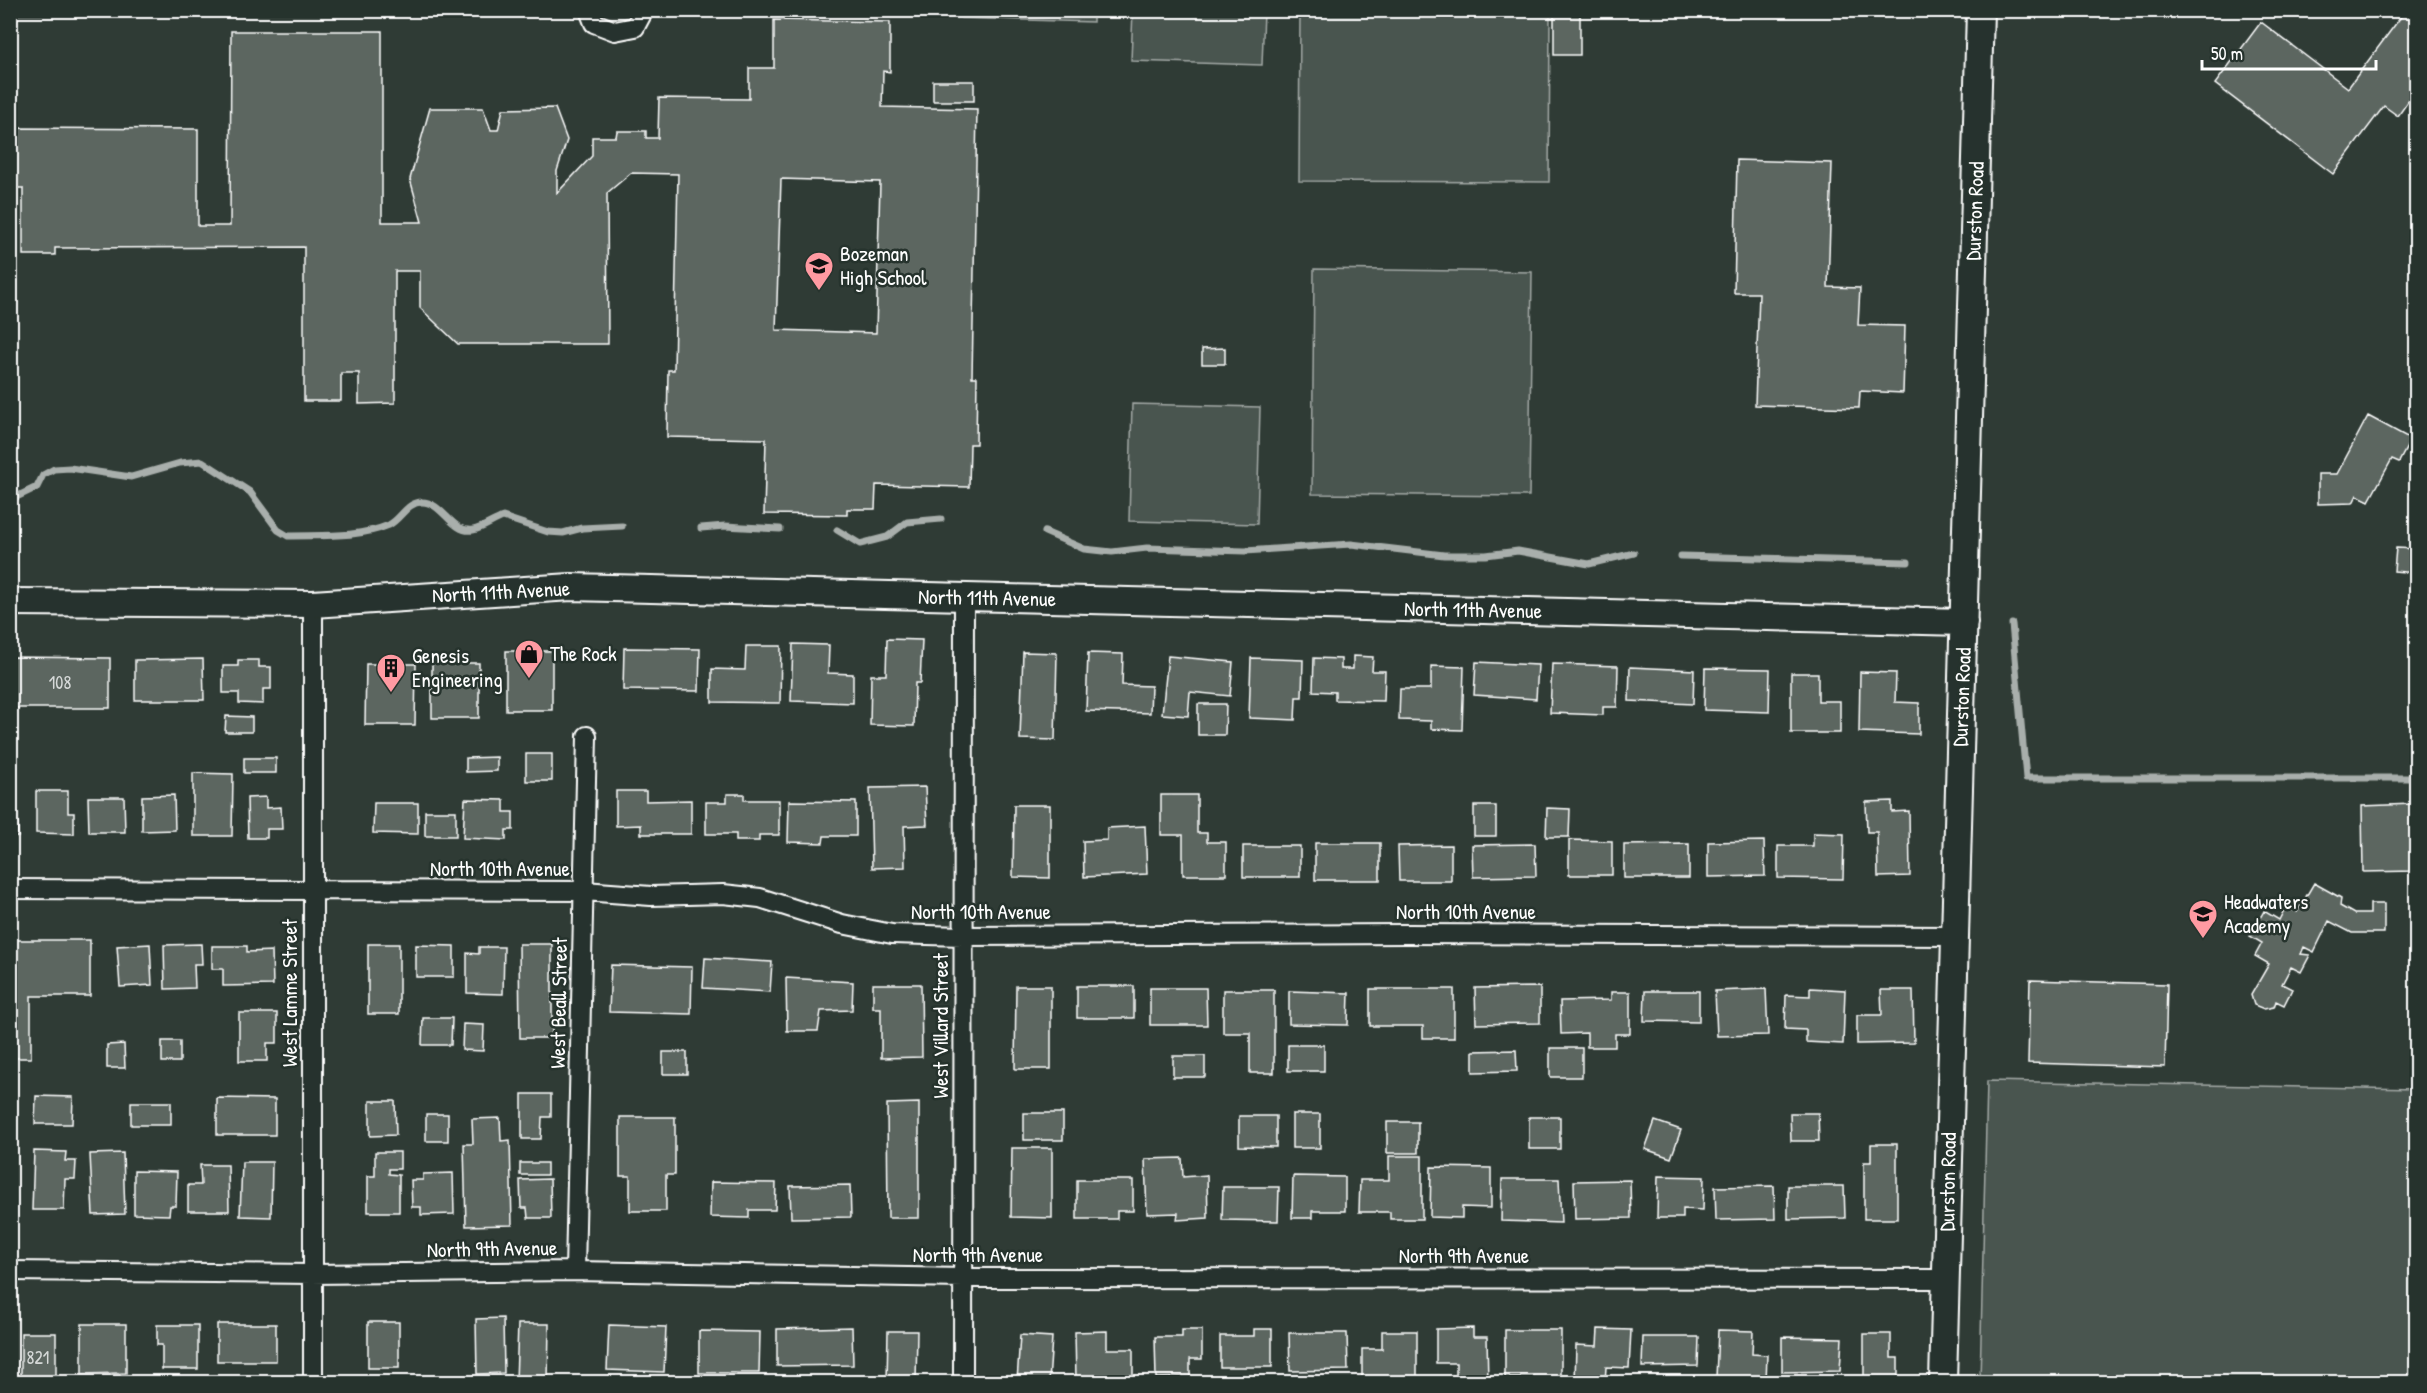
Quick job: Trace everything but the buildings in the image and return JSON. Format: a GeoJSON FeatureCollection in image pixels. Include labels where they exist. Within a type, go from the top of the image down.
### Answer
{"type":"FeatureCollection","features":[{"type":"Feature","properties":{"kind":"street"},"geometry":{"type":"LineString","coordinates":[[590,10],[594,23],[615,31],[635,27],[644,10]]}},
{"type":"Feature","properties":{"kind":"street","name":"Durston Road"},"geometry":{"type":"LineString","coordinates":[[1943,1383],[1980,10]]}},
{"type":"Feature","properties":{"kind":"street","name":"North 11th Avenue"},"geometry":{"type":"LineString","coordinates":[[10,602],[312,604],[368,602],[488,590],[571,587],[1964,622]]}},
{"type":"Feature","properties":{"kind":"street","name":"West Villard Street"},"geometry":{"type":"LineString","coordinates":[[963,1383],[964,597]]}},
{"type":"Feature","properties":{"kind":"street","name":"West Lamme Street"},"geometry":{"type":"LineString","coordinates":[[312,604],[313,1383]]}},
{"type":"Feature","properties":{"kind":"street","name":"West Beall Street"},"geometry":{"type":"LineString","coordinates":[[575,1271],[587,736]]}},
{"type":"Feature","properties":{"kind":"street","name":"North 10th Avenue"},"geometry":{"type":"LineString","coordinates":[[10,889],[584,891],[651,896],[723,894],[760,898],[842,924],[892,934],[963,936],[1393,934],[1956,936]]}},
{"type":"Feature","properties":{"kind":"street","name":"North 9th Avenue"},"geometry":{"type":"LineString","coordinates":[[10,1271],[312,1274],[575,1271],[963,1278],[1946,1279]]}},
{"type":"Feature","properties":{"kind":"shaded area"},"geometry":{"type":"Polygon","coordinates":[[[1133,10],[1264,11],[1262,65],[1131,61],[1133,10]]]}},
{"type":"Feature","properties":{"kind":"shaded area"},"geometry":{"type":"Polygon","coordinates":[[[961,11],[1093,11],[1093,22],[961,18],[961,11]]]}},
{"type":"Feature","properties":{"kind":"shaded area"},"geometry":{"type":"Polygon","coordinates":[[[1300,11],[1550,11],[1549,182],[1299,181],[1300,11]]]}},
{"type":"Feature","properties":{"kind":"shaded area"},"geometry":{"type":"Polygon","coordinates":[[[1314,269],[1532,272],[1529,496],[1312,494],[1314,269]]]}},
{"type":"Feature","properties":{"kind":"shaded area"},"geometry":{"type":"Polygon","coordinates":[[[1132,404],[1260,407],[1257,524],[1129,521],[1132,404]]]}},
{"type":"Feature","properties":{"kind":"shaded area"},"geometry":{"type":"Polygon","coordinates":[[[1987,1081],[2416,1089],[2416,1382],[1980,1382],[1987,1081]]]}},
{"type":"Feature","properties":{"kind":"waterway"},"geometry":{"type":"LineString","coordinates":[[10,500],[37,487],[43,475],[54,469],[70,468],[131,477],[180,463],[202,461],[250,492],[278,530],[288,536],[340,535],[377,529],[389,525],[412,505],[422,502],[436,507],[453,523],[466,530],[477,529],[503,517],[548,532],[563,533],[582,528],[622,526]]}},
{"type":"Feature","properties":{"kind":"waterway"},"geometry":{"type":"LineString","coordinates":[[837,530],[860,544],[887,537],[907,522],[941,519]]}},
{"type":"Feature","properties":{"kind":"waterway"},"geometry":{"type":"LineString","coordinates":[[701,528],[725,526],[780,529]]}},
{"type":"Feature","properties":{"kind":"waterway"},"geometry":{"type":"LineString","coordinates":[[1045,532],[1084,549],[1112,552],[1147,548],[1245,551],[1351,544],[1444,555],[1486,555],[1518,551],[1589,564],[1634,553]]}},
{"type":"Feature","properties":{"kind":"waterway"},"geometry":{"type":"LineString","coordinates":[[1681,556],[1908,562]]}},
{"type":"Feature","properties":{"kind":"waterway"},"geometry":{"type":"LineString","coordinates":[[2012,624],[2026,778],[2416,778]]}},
{"type":"Feature","properties":{"kind":"place","name":"Bozeman High School"},"geometry":{"type":"Point","coordinates":[819,292]}},
{"type":"Feature","properties":{"kind":"place","name":"The Rock"},"geometry":{"type":"Point","coordinates":[529,680]}},
{"type":"Feature","properties":{"kind":"place","name":"Genesis Engineering"},"geometry":{"type":"Point","coordinates":[391,694]}},
{"type":"Feature","properties":{"kind":"place","name":"Headwaters Academy"},"geometry":{"type":"Point","coordinates":[2203,940]}}]}
